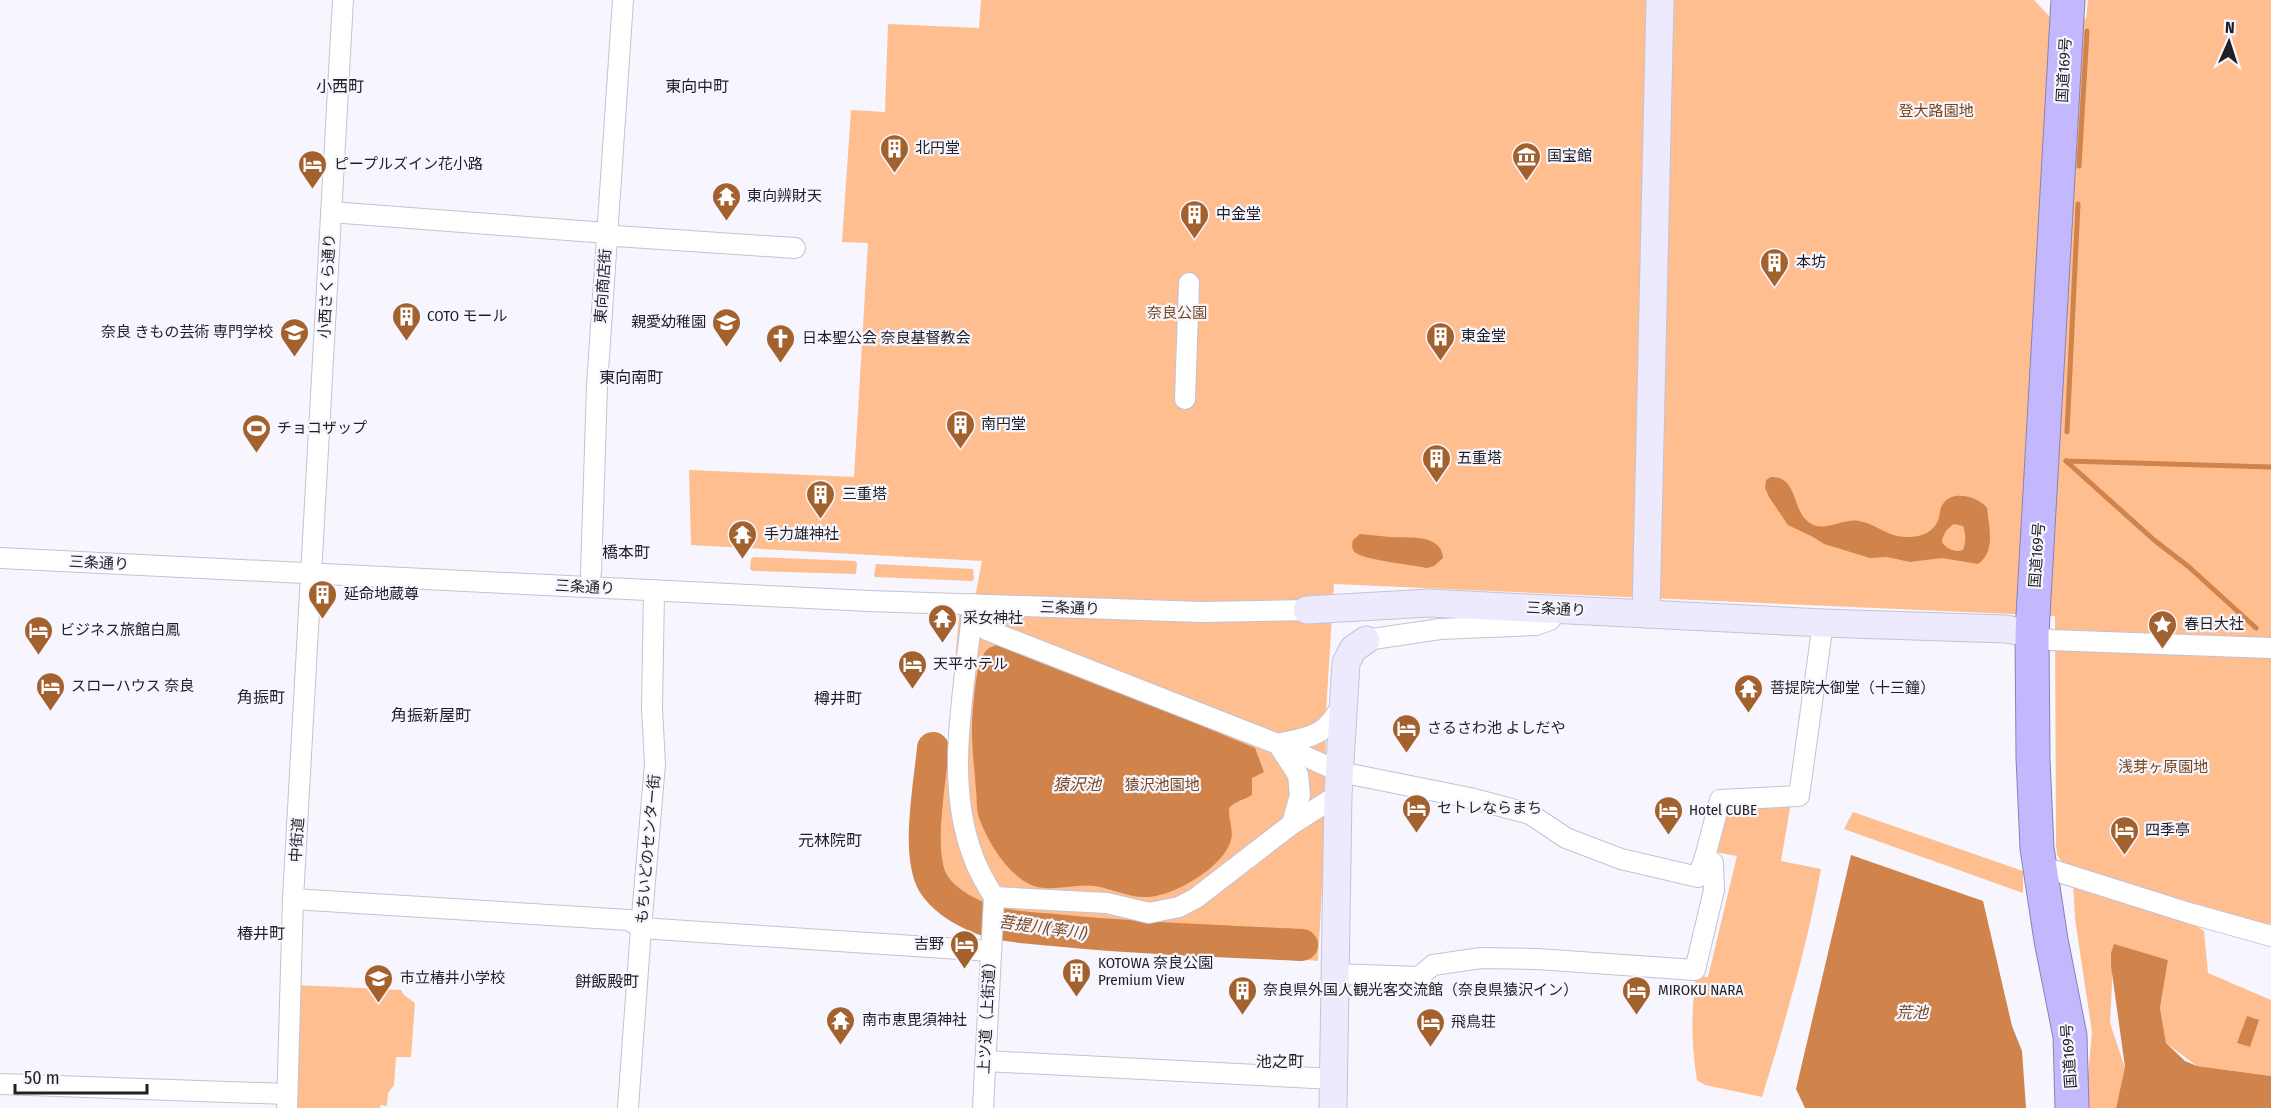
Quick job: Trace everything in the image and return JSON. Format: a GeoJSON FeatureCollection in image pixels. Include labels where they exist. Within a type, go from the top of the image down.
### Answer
{"type":"FeatureCollection","features":[{"type":"Feature","properties":{"kind":"highway","name":"国道169号"},"geometry":{"type":"LineString","coordinates":[[2068,0],[2032,633],[2033,758],[2037,848],[2070,1036],[2072,1108]]}},
{"type":"Feature","properties":{"kind":"street","name":"小西さくら通り"},"geometry":{"type":"LineString","coordinates":[[312,573],[343,0]]}},
{"type":"Feature","properties":{"kind":"street","name":"東向商店街"},"geometry":{"type":"LineString","coordinates":[[591,573],[597,386],[623,0]]}},
{"type":"Feature","properties":{"kind":"street"},"geometry":{"type":"LineString","coordinates":[[1646,614],[1660,0]]}},
{"type":"Feature","properties":{"kind":"street"},"geometry":{"type":"LineString","coordinates":[[332,212],[606,233],[616,236],[795,248]]}},
{"type":"Feature","properties":{"kind":"street"},"geometry":{"type":"LineString","coordinates":[[1185,399],[1190,283]]}},
{"type":"Feature","properties":{"kind":"street","name":"三条通り"},"geometry":{"type":"LineString","coordinates":[[0,558],[974,604],[1202,612],[1307,610],[1429,603],[1823,623],[2005,629],[2032,633]]}},
{"type":"Feature","properties":{"kind":"street","name":"中街道"},"geometry":{"type":"LineString","coordinates":[[287,1101],[293,899],[312,573]]}},
{"type":"Feature","properties":{"kind":"street","name":"もちいどのセンター街"},"geometry":{"type":"LineString","coordinates":[[628,1108],[640,928],[655,764],[652,709],[654,590]]}},
{"type":"Feature","properties":{"kind":"street"},"geometry":{"type":"LineString","coordinates":[[974,604],[987,630],[1278,744],[1339,784],[1470,798],[1530,814],[1566,838],[1621,859],[1698,877],[1720,800],[1799,796],[1823,623]]}},
{"type":"Feature","properties":{"kind":"street"},"geometry":{"type":"LineString","coordinates":[[974,604],[961,699],[958,744],[961,801],[973,857],[994,901],[1107,903],[1149,913],[1179,907],[1196,898],[1292,824],[1339,784]]}},
{"type":"Feature","properties":{"kind":"street"},"geometry":{"type":"LineString","coordinates":[[1333,1108],[1339,784],[1346,663],[1353,649],[1365,640],[1440,629],[1536,625],[1550,620],[1556,610]]}},
{"type":"Feature","properties":{"kind":"street"},"geometry":{"type":"LineString","coordinates":[[2032,633],[2050,640],[2271,648]]}},
{"type":"Feature","properties":{"kind":"street"},"geometry":{"type":"LineString","coordinates":[[1278,744],[1317,734],[1334,720],[1344,700]]}},
{"type":"Feature","properties":{"kind":"street"},"geometry":{"type":"LineString","coordinates":[[1278,744],[1298,775],[1300,795],[1292,824]]}},
{"type":"Feature","properties":{"kind":"street"},"geometry":{"type":"LineString","coordinates":[[1334,974],[1419,977],[1433,965],[1481,958],[1537,959],[1695,970],[1714,890],[1713,863],[1705,857]]}},
{"type":"Feature","properties":{"kind":"street"},"geometry":{"type":"LineString","coordinates":[[2040,866],[2271,936]]}},
{"type":"Feature","properties":{"kind":"street"},"geometry":{"type":"LineString","coordinates":[[293,899],[629,920],[640,928],[990,951]]}},
{"type":"Feature","properties":{"kind":"street","name":"上ツ道（上街道）"},"geometry":{"type":"LineString","coordinates":[[983,1108],[994,901]]}},
{"type":"Feature","properties":{"kind":"street"},"geometry":{"type":"LineString","coordinates":[[985,1061],[1333,1079]]}},
{"type":"Feature","properties":{"kind":"street"},"geometry":{"type":"LineString","coordinates":[[0,1084],[287,1101]]}},
{"type":"Feature","properties":{"kind":"green space","name":"奈良公園"},"geometry":{"type":"Polygon","coordinates":[[[981,0],[2034,0],[2050,17],[2086,19],[2088,0],[2271,0],[2271,931],[2063,864],[2057,855],[2056,844],[2055,616],[1334,584],[1326,712],[1325,834],[1318,961],[998,929],[960,910],[939,894],[931,883],[921,856],[929,739],[948,743],[959,616],[976,592],[982,561],[691,545],[689,470],[854,477],[868,243],[842,242],[851,110],[885,112],[888,24],[979,28],[981,0]]]}},
{"type":"Feature","properties":{"kind":"green space"},"geometry":{"type":"Polygon","coordinates":[[[754,557],[855,561],[857,563],[856,574],[753,571],[750,569],[751,559],[754,557]]]}},
{"type":"Feature","properties":{"kind":"green space"},"geometry":{"type":"Polygon","coordinates":[[[876,564],[973,569],[974,579],[972,581],[875,577],[876,564]]]}},
{"type":"Feature","properties":{"kind":"green space"},"geometry":{"type":"Polygon","coordinates":[[[1791,802],[1781,861],[1821,869],[1795,984],[1762,1097],[1705,1085],[1697,1080],[1693,1040],[1694,990],[1696,976],[1708,977],[1737,856],[1715,852],[1729,805],[1791,802]]]}},
{"type":"Feature","properties":{"kind":"green space"},"geometry":{"type":"Polygon","coordinates":[[[1853,812],[2023,871],[2023,893],[1844,829],[1853,812]]]}},
{"type":"Feature","properties":{"kind":"green space"},"geometry":{"type":"Polygon","coordinates":[[[2073,882],[2186,919],[2204,931],[2208,973],[2271,1000],[2271,1076],[2197,1066],[2166,1043],[2160,1008],[2168,960],[2114,945],[2110,1023],[2125,1068],[2116,1108],[2085,1108],[2092,1032],[2075,919],[2073,882]]]}},
{"type":"Feature","properties":{"kind":"green space"},"geometry":{"type":"Polygon","coordinates":[[[298,985],[401,990],[415,1003],[411,1057],[396,1057],[394,1085],[388,1093],[387,1106],[381,1105],[380,1108],[294,1108],[298,985]]]}},
{"type":"Feature","properties":{"kind":"water"},"geometry":{"type":"Polygon","coordinates":[[[1771,477],[1780,478],[1786,482],[1804,518],[1815,526],[1859,521],[1888,533],[1907,537],[1918,536],[1931,530],[1947,499],[1959,496],[1972,498],[1987,508],[1990,539],[1987,553],[1978,564],[1942,558],[1910,562],[1887,557],[1870,558],[1824,544],[1788,525],[1769,497],[1765,488],[1766,480],[1771,477]],[[1954,524],[1946,532],[1942,542],[1946,547],[1954,551],[1963,550],[1965,532],[1963,526],[1954,524]]]}},
{"type":"Feature","properties":{"kind":"water"},"geometry":{"type":"Polygon","coordinates":[[[1360,534],[1422,538],[1437,544],[1443,558],[1434,566],[1427,568],[1361,556],[1354,552],[1352,545],[1353,540],[1360,534]]]}},
{"type":"Feature","properties":{"kind":"water","name":"猿沢池"},"geometry":{"type":"Polygon","coordinates":[[[1002,643],[1255,748],[1264,772],[1252,778],[1252,795],[1229,808],[1231,840],[1219,860],[1209,870],[1184,886],[1148,897],[1134,896],[1095,886],[1038,887],[1022,880],[1006,865],[987,837],[979,818],[972,718],[981,659],[989,648],[1002,643]]]}},
{"type":"Feature","properties":{"kind":"water","name":"荒池"},"geometry":{"type":"Polygon","coordinates":[[[1851,855],[1983,901],[2012,1026],[2022,1051],[2026,1108],[1805,1108],[1796,1089],[1851,855]]]}},
{"type":"Feature","properties":{"kind":"water"},"geometry":{"type":"Polygon","coordinates":[[[2114,944],[2168,960],[2160,1008],[2166,1043],[2185,1061],[2197,1066],[2271,1076],[2271,1108],[2116,1108],[2125,1067],[2111,966],[2114,944]]]}},
{"type":"Feature","properties":{"kind":"water"},"geometry":{"type":"Polygon","coordinates":[[[2247,1016],[2259,1020],[2250,1047],[2237,1043],[2247,1016]]]}},
{"type":"Feature","properties":{"kind":"waterway"},"geometry":{"type":"LineString","coordinates":[[2079,166],[2087,31]]}},
{"type":"Feature","properties":{"kind":"waterway"},"geometry":{"type":"LineString","coordinates":[[2067,432],[2078,204]]}},
{"type":"Feature","properties":{"kind":"waterway"},"geometry":{"type":"LineString","coordinates":[[2066,461],[2256,628]]}},
{"type":"Feature","properties":{"kind":"waterway"},"geometry":{"type":"LineString","coordinates":[[2066,461],[2271,467]]}},
{"type":"Feature","properties":{"kind":"waterway","name":"菩提川(率川)"},"geometry":{"type":"LineString","coordinates":[[933,748],[925,836],[928,870],[933,883],[942,894],[967,912],[1011,926],[1154,938],[1302,945]]}},
{"type":"Feature","properties":{"kind":"place","name":"北円堂"},"geometry":{"type":"Point","coordinates":[894,174]}},
{"type":"Feature","properties":{"kind":"place","name":"国宝館"},"geometry":{"type":"Point","coordinates":[1526,182]}},
{"type":"Feature","properties":{"kind":"place","name":"ピープルズイン花小路"},"geometry":{"type":"Point","coordinates":[313,190]}},
{"type":"Feature","properties":{"kind":"place","name":"東向辨財天"},"geometry":{"type":"Point","coordinates":[726,222]}},
{"type":"Feature","properties":{"kind":"place","name":"中金堂"},"geometry":{"type":"Point","coordinates":[1195,240]}},
{"type":"Feature","properties":{"kind":"place","name":"本坊"},"geometry":{"type":"Point","coordinates":[1775,288]}},
{"type":"Feature","properties":{"kind":"place","name":"COTO モール"},"geometry":{"type":"Point","coordinates":[406,342]}},
{"type":"Feature","properties":{"kind":"place","name":"親愛幼稚園"},"geometry":{"type":"Point","coordinates":[727,348]}},
{"type":"Feature","properties":{"kind":"place","name":"奈良 きもの芸術 専門学校"},"geometry":{"type":"Point","coordinates":[294,358]}},
{"type":"Feature","properties":{"kind":"place","name":"東金堂"},"geometry":{"type":"Point","coordinates":[1440,362]}},
{"type":"Feature","properties":{"kind":"place","name":"日本聖公会 奈良基督教会"},"geometry":{"type":"Point","coordinates":[781,364]}},
{"type":"Feature","properties":{"kind":"place","name":"南円堂"},"geometry":{"type":"Point","coordinates":[960,450]}},
{"type":"Feature","properties":{"kind":"place","name":"チョコザップ"},"geometry":{"type":"Point","coordinates":[256,454]}},
{"type":"Feature","properties":{"kind":"place","name":"五重塔"},"geometry":{"type":"Point","coordinates":[1436,484]}},
{"type":"Feature","properties":{"kind":"place","name":"三重塔"},"geometry":{"type":"Point","coordinates":[821,520]}},
{"type":"Feature","properties":{"kind":"place","name":"手力雄神社"},"geometry":{"type":"Point","coordinates":[743,560]}},
{"type":"Feature","properties":{"kind":"place","name":"延命地蔵尊"},"geometry":{"type":"Point","coordinates":[323,620]}},
{"type":"Feature","properties":{"kind":"place","name":"采女神社"},"geometry":{"type":"Point","coordinates":[942,644]}},
{"type":"Feature","properties":{"kind":"place","name":"春日大社"},"geometry":{"type":"Point","coordinates":[2163,650]}},
{"type":"Feature","properties":{"kind":"place","name":"ビジネス旅館白鳳"},"geometry":{"type":"Point","coordinates":[39,656]}},
{"type":"Feature","properties":{"kind":"place","name":"天平ホテル"},"geometry":{"type":"Point","coordinates":[912,690]}},
{"type":"Feature","properties":{"kind":"place","name":"スローハウス 奈良"},"geometry":{"type":"Point","coordinates":[50,712]}},
{"type":"Feature","properties":{"kind":"place","name":"菩提院大御堂（十三鐘）"},"geometry":{"type":"Point","coordinates":[1749,714]}},
{"type":"Feature","properties":{"kind":"place","name":"さるさわ池 よしだや"},"geometry":{"type":"Point","coordinates":[1406,754]}},
{"type":"Feature","properties":{"kind":"place","name":"セトレならまち"},"geometry":{"type":"Point","coordinates":[1416,834]}},
{"type":"Feature","properties":{"kind":"place","name":"Hotel CUBE"},"geometry":{"type":"Point","coordinates":[1668,836]}},
{"type":"Feature","properties":{"kind":"place","name":"四季亭"},"geometry":{"type":"Point","coordinates":[2124,856]}},
{"type":"Feature","properties":{"kind":"place","name":"吉野"},"geometry":{"type":"Point","coordinates":[965,970]}},
{"type":"Feature","properties":{"kind":"place","name":"KOTOWA 奈良公園 Premium View"},"geometry":{"type":"Point","coordinates":[1077,998]}},
{"type":"Feature","properties":{"kind":"place","name":"市立椿井小学校"},"geometry":{"type":"Point","coordinates":[379,1004]}},
{"type":"Feature","properties":{"kind":"place","name":"奈良県外国人観光客交流館（奈良県猿沢イン）"},"geometry":{"type":"Point","coordinates":[1242,1016]}},
{"type":"Feature","properties":{"kind":"place","name":"MIROKU NARA"},"geometry":{"type":"Point","coordinates":[1637,1016]}},
{"type":"Feature","properties":{"kind":"place","name":"南市恵毘須神社"},"geometry":{"type":"Point","coordinates":[841,1046]}},
{"type":"Feature","properties":{"kind":"place","name":"飛鳥荘"},"geometry":{"type":"Point","coordinates":[1430,1048]}},
{"type":"Feature","properties":{"kind":"district","name":"小西町"},"geometry":{"type":"Point","coordinates":[340,86]}},
{"type":"Feature","properties":{"kind":"district","name":"東向中町"},"geometry":{"type":"Point","coordinates":[697,86]}},
{"type":"Feature","properties":{"kind":"district","name":"東向南町"},"geometry":{"type":"Point","coordinates":[631,377]}},
{"type":"Feature","properties":{"kind":"district","name":"橋本町"},"geometry":{"type":"Point","coordinates":[626,552]}},
{"type":"Feature","properties":{"kind":"district","name":"角振町"},"geometry":{"type":"Point","coordinates":[261,697]}},
{"type":"Feature","properties":{"kind":"district","name":"樽井町"},"geometry":{"type":"Point","coordinates":[838,698]}},
{"type":"Feature","properties":{"kind":"district","name":"角振新屋町"},"geometry":{"type":"Point","coordinates":[431,715]}},
{"type":"Feature","properties":{"kind":"district","name":"元林院町"},"geometry":{"type":"Point","coordinates":[830,840]}},
{"type":"Feature","properties":{"kind":"district","name":"椿井町"},"geometry":{"type":"Point","coordinates":[261,933]}},
{"type":"Feature","properties":{"kind":"district","name":"餅飯殿町"},"geometry":{"type":"Point","coordinates":[607,981]}},
{"type":"Feature","properties":{"kind":"district","name":"池之町"},"geometry":{"type":"Point","coordinates":[1280,1061]}},
{"type":"Feature","properties":{"kind":"park label","name":"登大路園地"},"geometry":{"type":"Point","coordinates":[1936,111]}},
{"type":"Feature","properties":{"kind":"park label","name":"浅芽ヶ原園地"},"geometry":{"type":"Point","coordinates":[2163,767]}},
{"type":"Feature","properties":{"kind":"park label","name":"猿沢池園地"},"geometry":{"type":"Point","coordinates":[1162,785]}}]}
